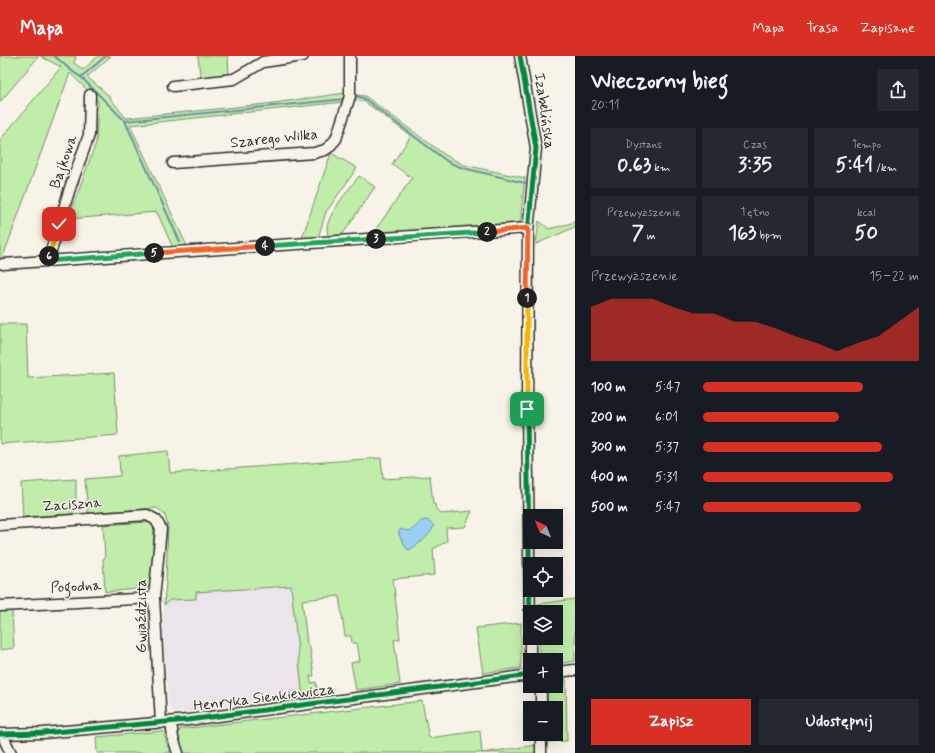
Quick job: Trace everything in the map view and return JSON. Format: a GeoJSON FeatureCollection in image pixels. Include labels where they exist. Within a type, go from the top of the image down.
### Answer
{"type":"FeatureCollection","features":[{"type":"Feature","properties":{"kind":"street"},"geometry":{"type":"LineString","coordinates":[[173,86],[234,79],[263,62],[302,56]]}},
{"type":"Feature","properties":{"kind":"street","name":"Szarego Wilka"},"geometry":{"type":"LineString","coordinates":[[173,163],[314,153],[330,147],[336,139],[350,96],[350,56]]}},
{"type":"Feature","properties":{"kind":"street","name":"Izabelińska"},"geometry":{"type":"LineString","coordinates":[[520,56],[536,148],[528,228],[527,357],[530,605]]}},
{"type":"Feature","properties":{"kind":"street","name":"Bajkowa"},"geometry":{"type":"LineString","coordinates":[[48,261],[70,188],[90,135],[90,95]]}},
{"type":"Feature","properties":{"kind":"street"},"geometry":{"type":"LineString","coordinates":[[3,264],[528,228]]}},
{"type":"Feature","properties":{"kind":"street","name":"Zaciszna"},"geometry":{"type":"LineString","coordinates":[[0,524],[147,515]]}},
{"type":"Feature","properties":{"kind":"street","name":"Gwiaździsta"},"geometry":{"type":"LineString","coordinates":[[147,515],[156,520],[161,529],[154,598],[166,723],[178,753]]}},
{"type":"Feature","properties":{"kind":"street","name":"Pogodna"},"geometry":{"type":"LineString","coordinates":[[0,606],[154,598]]}},
{"type":"Feature","properties":{"kind":"street"},"geometry":{"type":"LineString","coordinates":[[563,671],[575,670]]}},
{"type":"Feature","properties":{"kind":"street","name":"Henryka Sienkiewicza"},"geometry":{"type":"LineString","coordinates":[[2,734],[43,733],[166,723],[523,676]]}},
{"type":"Feature","properties":{"kind":"street"},"geometry":{"type":"LineString","coordinates":[[2,734],[11,753]]}},
{"type":"Feature","properties":{"kind":"street"},"geometry":{"type":"LineString","coordinates":[[541,741],[541,753]]}},
{"type":"Feature","properties":{"kind":"shaded area"},"geometry":{"type":"Polygon","coordinates":[[[292,586],[303,699],[176,713],[169,707],[162,630],[164,605],[170,600],[196,599],[196,592],[292,586]]]}},
{"type":"Feature","properties":{"kind":"green space"},"geometry":{"type":"Polygon","coordinates":[[[0,56],[39,56],[0,102],[0,56]]]}},
{"type":"Feature","properties":{"kind":"green space"},"geometry":{"type":"Polygon","coordinates":[[[40,56],[76,56],[74,63],[83,70],[98,56],[111,56],[87,77],[106,93],[126,118],[266,104],[346,93],[343,102],[130,125],[187,246],[173,248],[157,212],[68,219],[96,143],[98,101],[70,73],[0,265],[0,140],[61,67],[40,56]]]}},
{"type":"Feature","properties":{"kind":"green space"},"geometry":{"type":"Polygon","coordinates":[[[198,56],[228,56],[229,75],[201,78],[198,56]]]}},
{"type":"Feature","properties":{"kind":"green space"},"geometry":{"type":"Polygon","coordinates":[[[356,95],[365,96],[445,155],[464,165],[525,178],[520,223],[514,227],[371,236],[412,178],[392,164],[411,136],[365,102],[355,100],[356,95]]]}},
{"type":"Feature","properties":{"kind":"green space"},"geometry":{"type":"Polygon","coordinates":[[[331,153],[357,168],[326,212],[318,238],[302,238],[331,153]]]}},
{"type":"Feature","properties":{"kind":"green space"},"geometry":{"type":"Polygon","coordinates":[[[359,176],[375,187],[340,238],[331,239],[327,230],[330,217],[339,202],[359,176]]]}},
{"type":"Feature","properties":{"kind":"green space"},"geometry":{"type":"Polygon","coordinates":[[[539,221],[549,229],[575,222],[575,227],[536,244],[539,221]]]}},
{"type":"Feature","properties":{"kind":"green space"},"geometry":{"type":"Polygon","coordinates":[[[0,324],[26,324],[28,378],[114,373],[118,435],[0,444],[0,324]]]}},
{"type":"Feature","properties":{"kind":"green space"},"geometry":{"type":"Polygon","coordinates":[[[168,451],[170,473],[381,458],[383,479],[430,476],[433,504],[435,504],[436,509],[441,514],[472,511],[465,527],[446,528],[447,541],[433,549],[435,575],[393,579],[400,639],[394,640],[400,684],[356,690],[351,663],[360,661],[357,643],[352,643],[351,636],[345,636],[339,596],[302,600],[307,643],[310,648],[314,676],[310,676],[311,683],[316,682],[318,696],[303,699],[291,586],[196,592],[196,599],[170,600],[164,605],[168,526],[165,515],[157,508],[88,513],[85,479],[120,476],[119,456],[168,451]]]}},
{"type":"Feature","properties":{"kind":"green space"},"geometry":{"type":"Polygon","coordinates":[[[76,479],[76,508],[72,514],[23,517],[21,483],[76,479]]]}},
{"type":"Feature","properties":{"kind":"green space"},"geometry":{"type":"Polygon","coordinates":[[[149,522],[154,526],[152,583],[147,588],[105,592],[103,525],[149,522]]]}},
{"type":"Feature","properties":{"kind":"green space"},"geometry":{"type":"Polygon","coordinates":[[[575,599],[575,661],[563,663],[563,653],[539,653],[539,645],[563,645],[563,605],[538,604],[575,599]]]}},
{"type":"Feature","properties":{"kind":"green space"},"geometry":{"type":"Polygon","coordinates":[[[12,611],[14,648],[0,650],[0,612],[12,611]]]}},
{"type":"Feature","properties":{"kind":"green space"},"geometry":{"type":"Polygon","coordinates":[[[521,623],[521,668],[483,673],[476,628],[521,623]]]}},
{"type":"Feature","properties":{"kind":"green space"},"geometry":{"type":"Polygon","coordinates":[[[563,679],[566,679],[567,741],[547,742],[563,741],[563,701],[547,701],[547,693],[563,693],[563,679]]]}},
{"type":"Feature","properties":{"kind":"green space"},"geometry":{"type":"Polygon","coordinates":[[[422,701],[429,738],[480,731],[482,753],[180,753],[177,737],[180,729],[422,701]]]}},
{"type":"Feature","properties":{"kind":"green space"},"geometry":{"type":"Polygon","coordinates":[[[163,731],[170,753],[97,753],[96,737],[163,731]]]}},
{"type":"Feature","properties":{"kind":"green space"},"geometry":{"type":"Polygon","coordinates":[[[537,745],[537,753],[482,753],[537,745]]]}},
{"type":"Feature","properties":{"kind":"water"},"geometry":{"type":"Polygon","coordinates":[[[427,520],[434,526],[432,530],[420,543],[409,550],[407,549],[399,535],[399,531],[401,529],[408,531],[421,521],[427,520]]]}},
{"type":"Feature","properties":{"kind":"waterway"},"geometry":{"type":"LineString","coordinates":[[54,56],[81,77],[125,121],[180,242]]}},
{"type":"Feature","properties":{"kind":"waterway"},"geometry":{"type":"LineString","coordinates":[[81,77],[106,56]]}},
{"type":"Feature","properties":{"kind":"waterway"},"geometry":{"type":"LineString","coordinates":[[356,96],[365,99],[448,162],[463,168],[525,183]]}},
{"type":"Feature","properties":{"kind":"waterway"},"geometry":{"type":"LineString","coordinates":[[125,121],[345,99]]}},
{"type":"Feature","properties":{"kind":"cycle path"},"geometry":{"type":"LineString","coordinates":[[520,56],[536,148],[528,232],[527,409],[530,605]]}},
{"type":"Feature","properties":{"kind":"cycle path"},"geometry":{"type":"LineString","coordinates":[[0,734],[43,733],[188,720],[523,676]]}},
{"type":"Feature","properties":{"kind":"route"},"geometry":{"type":"LineString","coordinates":[[59,224],[48,261],[285,244],[518,230],[528,228],[527,409]]}}]}
